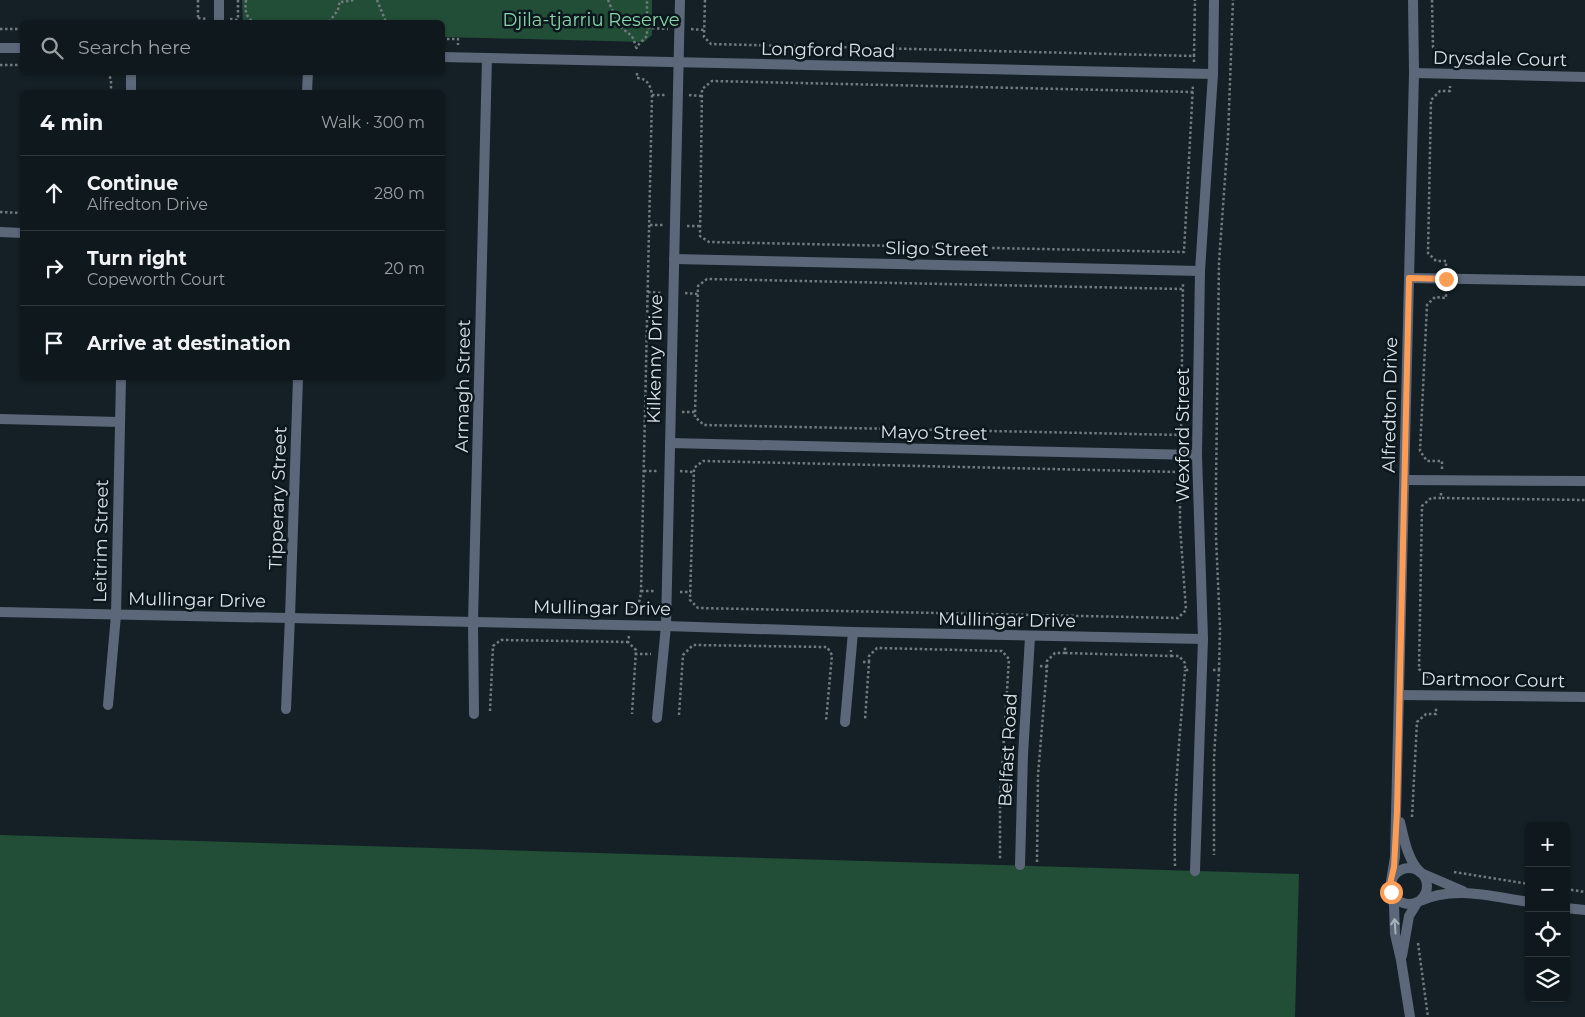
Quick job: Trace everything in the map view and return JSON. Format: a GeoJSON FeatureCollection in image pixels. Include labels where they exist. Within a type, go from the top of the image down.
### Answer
{"type":"FeatureCollection","features":[{"type":"Feature","properties":{"kind":"street"},"geometry":{"type":"LineString","coordinates":[[219,0],[220,20]]}},
{"type":"Feature","properties":{"kind":"street","name":"Kilkenny Drive"},"geometry":{"type":"LineString","coordinates":[[657,718],[666,626],[680,0]]}},
{"type":"Feature","properties":{"kind":"street","name":"Wexford Street"},"geometry":{"type":"LineString","coordinates":[[1195,871],[1203,639],[1198,455],[1200,272],[1213,74],[1214,0]]}},
{"type":"Feature","properties":{"kind":"street","name":"Alfredton Drive"},"geometry":{"type":"LineString","coordinates":[[1391,881],[1394,867],[1397,811],[1400,695],[1414,73],[1413,0]]}},
{"type":"Feature","properties":{"kind":"street"},"geometry":{"type":"LineString","coordinates":[[0,48],[20,48]]}},
{"type":"Feature","properties":{"kind":"street","name":"Longford Road"},"geometry":{"type":"LineString","coordinates":[[445,58],[1213,74]]}},
{"type":"Feature","properties":{"kind":"street","name":"Armagh Street"},"geometry":{"type":"LineString","coordinates":[[474,714],[473,622],[487,58]]}},
{"type":"Feature","properties":{"kind":"street","name":"Drysdale Court"},"geometry":{"type":"LineString","coordinates":[[1414,73],[1585,76]]}},
{"type":"Feature","properties":{"kind":"street"},"geometry":{"type":"LineString","coordinates":[[131,75],[131,90]]}},
{"type":"Feature","properties":{"kind":"street"},"geometry":{"type":"LineString","coordinates":[[307,90],[308,75]]}},
{"type":"Feature","properties":{"kind":"street"},"geometry":{"type":"LineString","coordinates":[[0,232],[20,233]]}},
{"type":"Feature","properties":{"kind":"street","name":"Sligo Street"},"geometry":{"type":"LineString","coordinates":[[674,259],[1200,272]]}},
{"type":"Feature","properties":{"kind":"street"},"geometry":{"type":"LineString","coordinates":[[1409,278],[1585,281]]}},
{"type":"Feature","properties":{"kind":"street","name":"Leitrim Street"},"geometry":{"type":"LineString","coordinates":[[108,705],[116,615],[121,380]]}},
{"type":"Feature","properties":{"kind":"street","name":"Tipperary Street"},"geometry":{"type":"LineString","coordinates":[[286,709],[298,380]]}},
{"type":"Feature","properties":{"kind":"street"},"geometry":{"type":"LineString","coordinates":[[0,419],[120,422]]}},
{"type":"Feature","properties":{"kind":"street","name":"Mayo Street"},"geometry":{"type":"LineString","coordinates":[[670,443],[1198,455]]}},
{"type":"Feature","properties":{"kind":"street"},"geometry":{"type":"LineString","coordinates":[[1405,480],[1585,481]]}},
{"type":"Feature","properties":{"kind":"street","name":"Mullingar Drive"},"geometry":{"type":"LineString","coordinates":[[0,612],[290,617],[1203,639]]}},
{"type":"Feature","properties":{"kind":"street"},"geometry":{"type":"LineString","coordinates":[[846,722],[853,632]]}},
{"type":"Feature","properties":{"kind":"street","name":"Belfast Road"},"geometry":{"type":"LineString","coordinates":[[1020,865],[1023,755],[1030,636]]}},
{"type":"Feature","properties":{"kind":"street","name":"Dartmoor Court"},"geometry":{"type":"LineString","coordinates":[[1400,695],[1585,697]]}},
{"type":"Feature","properties":{"kind":"street","name":"Alfredton Drive"},"geometry":{"type":"LineString","coordinates":[[1397,811],[1408,852],[1414,865],[1420,872]]}},
{"type":"Feature","properties":{"kind":"street"},"geometry":{"type":"LineString","coordinates":[[1410,1017],[1395,934],[1391,881],[1395,874],[1402,869],[1411,868],[1441,883],[1468,893]]}},
{"type":"Feature","properties":{"kind":"street"},"geometry":{"type":"LineString","coordinates":[[1401,960],[1412,909],[1427,889],[1426,880],[1420,872]]}},
{"type":"Feature","properties":{"kind":"street"},"geometry":{"type":"LineString","coordinates":[[1391,892],[1396,900],[1409,905],[1441,894],[1468,893],[1525,901]]}},
{"type":"Feature","properties":{"kind":"street"},"geometry":{"type":"LineString","coordinates":[[1570,908],[1585,910]]}},
{"type":"Feature","properties":{"kind":"path"},"geometry":{"type":"LineString","coordinates":[[198,0],[198,20]]}},
{"type":"Feature","properties":{"kind":"path"},"geometry":{"type":"LineString","coordinates":[[238,0],[238,20]]}},
{"type":"Feature","properties":{"kind":"path"},"geometry":{"type":"LineString","coordinates":[[246,0],[245,11],[251,20]]}},
{"type":"Feature","properties":{"kind":"path"},"geometry":{"type":"LineString","coordinates":[[330,20],[338,10],[341,1],[355,0]]}},
{"type":"Feature","properties":{"kind":"path"},"geometry":{"type":"LineString","coordinates":[[377,0],[385,20]]}},
{"type":"Feature","properties":{"kind":"path"},"geometry":{"type":"LineString","coordinates":[[608,0],[619,26],[632,36],[636,47],[637,78],[642,78],[651,85],[652,95],[641,593],[638,603],[632,607],[628,642]]}},
{"type":"Feature","properties":{"kind":"path"},"geometry":{"type":"LineString","coordinates":[[636,47],[647,36],[647,0]]}},
{"type":"Feature","properties":{"kind":"path"},"geometry":{"type":"LineString","coordinates":[[704,0],[704,37],[711,44],[1194,56],[1195,0]]}},
{"type":"Feature","properties":{"kind":"path"},"geometry":{"type":"LineString","coordinates":[[1219,670],[1220,628],[1216,537],[1218,262],[1228,137],[1233,0]]}},
{"type":"Feature","properties":{"kind":"path"},"geometry":{"type":"LineString","coordinates":[[1432,0],[1433,47],[1441,55],[1451,55],[1450,91],[1440,91],[1431,100],[1428,253],[1436,261],[1446,261],[1446,298],[1435,297],[1427,305],[1420,451],[1427,461],[1442,461],[1441,498]]}},
{"type":"Feature","properties":{"kind":"path"},"geometry":{"type":"LineString","coordinates":[[647,28],[679,29]]}},
{"type":"Feature","properties":{"kind":"path"},"geometry":{"type":"LineString","coordinates":[[0,29],[20,29]]}},
{"type":"Feature","properties":{"kind":"path"},"geometry":{"type":"LineString","coordinates":[[0,65],[20,65]]}},
{"type":"Feature","properties":{"kind":"path"},"geometry":{"type":"LineString","coordinates":[[109,75],[111,79],[111,90]]}},
{"type":"Feature","properties":{"kind":"path"},"geometry":{"type":"LineString","coordinates":[[712,81],[1193,92],[1184,252],[709,242],[700,236],[702,89],[712,81]]}},
{"type":"Feature","properties":{"kind":"path"},"geometry":{"type":"LineString","coordinates":[[0,212],[20,212]]}},
{"type":"Feature","properties":{"kind":"path"},"geometry":{"type":"LineString","coordinates":[[707,278],[1182,289],[1181,435],[704,425],[696,417],[698,286],[707,278]]}},
{"type":"Feature","properties":{"kind":"path"},"geometry":{"type":"LineString","coordinates":[[703,461],[1180,472],[1180,526],[1186,610],[1178,618],[698,608],[690,600],[694,468],[703,461]]}},
{"type":"Feature","properties":{"kind":"path"},"geometry":{"type":"LineString","coordinates":[[1411,825],[1417,722],[1426,714],[1436,714],[1437,678],[1426,677],[1419,669],[1422,506],[1431,498],[1585,500]]}},
{"type":"Feature","properties":{"kind":"path"},"geometry":{"type":"LineString","coordinates":[[490,710],[492,646],[501,640],[628,642],[636,650],[632,714]]}},
{"type":"Feature","properties":{"kind":"path"},"geometry":{"type":"LineString","coordinates":[[679,715],[683,655],[684,652],[693,646],[827,647],[832,655],[826,721]]}},
{"type":"Feature","properties":{"kind":"path"},"geometry":{"type":"LineString","coordinates":[[869,662],[869,656],[877,648],[1002,651],[1009,659],[1001,782],[1000,860]]}},
{"type":"Feature","properties":{"kind":"path"},"geometry":{"type":"LineString","coordinates":[[1029,666],[1047,666],[1038,776],[1037,862]]}},
{"type":"Feature","properties":{"kind":"path"},"geometry":{"type":"LineString","coordinates":[[1175,866],[1176,783],[1185,670]]}},
{"type":"Feature","properties":{"kind":"path"},"geometry":{"type":"LineString","coordinates":[[1441,883],[1442,870],[1525,883]]}},
{"type":"Feature","properties":{"kind":"path"},"geometry":{"type":"LineString","coordinates":[[1570,890],[1585,892]]}},
{"type":"Feature","properties":{"kind":"path"},"geometry":{"type":"LineString","coordinates":[[1417,938],[1428,1017]]}},
{"type":"Feature","properties":{"kind":"green space","name":"Djila-tjarriu Reserve"},"geometry":{"type":"Polygon","coordinates":[[[242,0],[652,0],[652,35],[644,42],[445,37],[445,20],[243,20],[242,0]]]}},
{"type":"Feature","properties":{"kind":"green space"},"geometry":{"type":"Polygon","coordinates":[[[0,835],[1299,874],[1295,1017],[0,1017],[0,835]]]}},
{"type":"Feature","properties":{"kind":"route"},"geometry":{"type":"LineString","coordinates":[[1391,892],[1390,884],[1394,867],[1397,811],[1409,278],[1446,279]]}}]}
